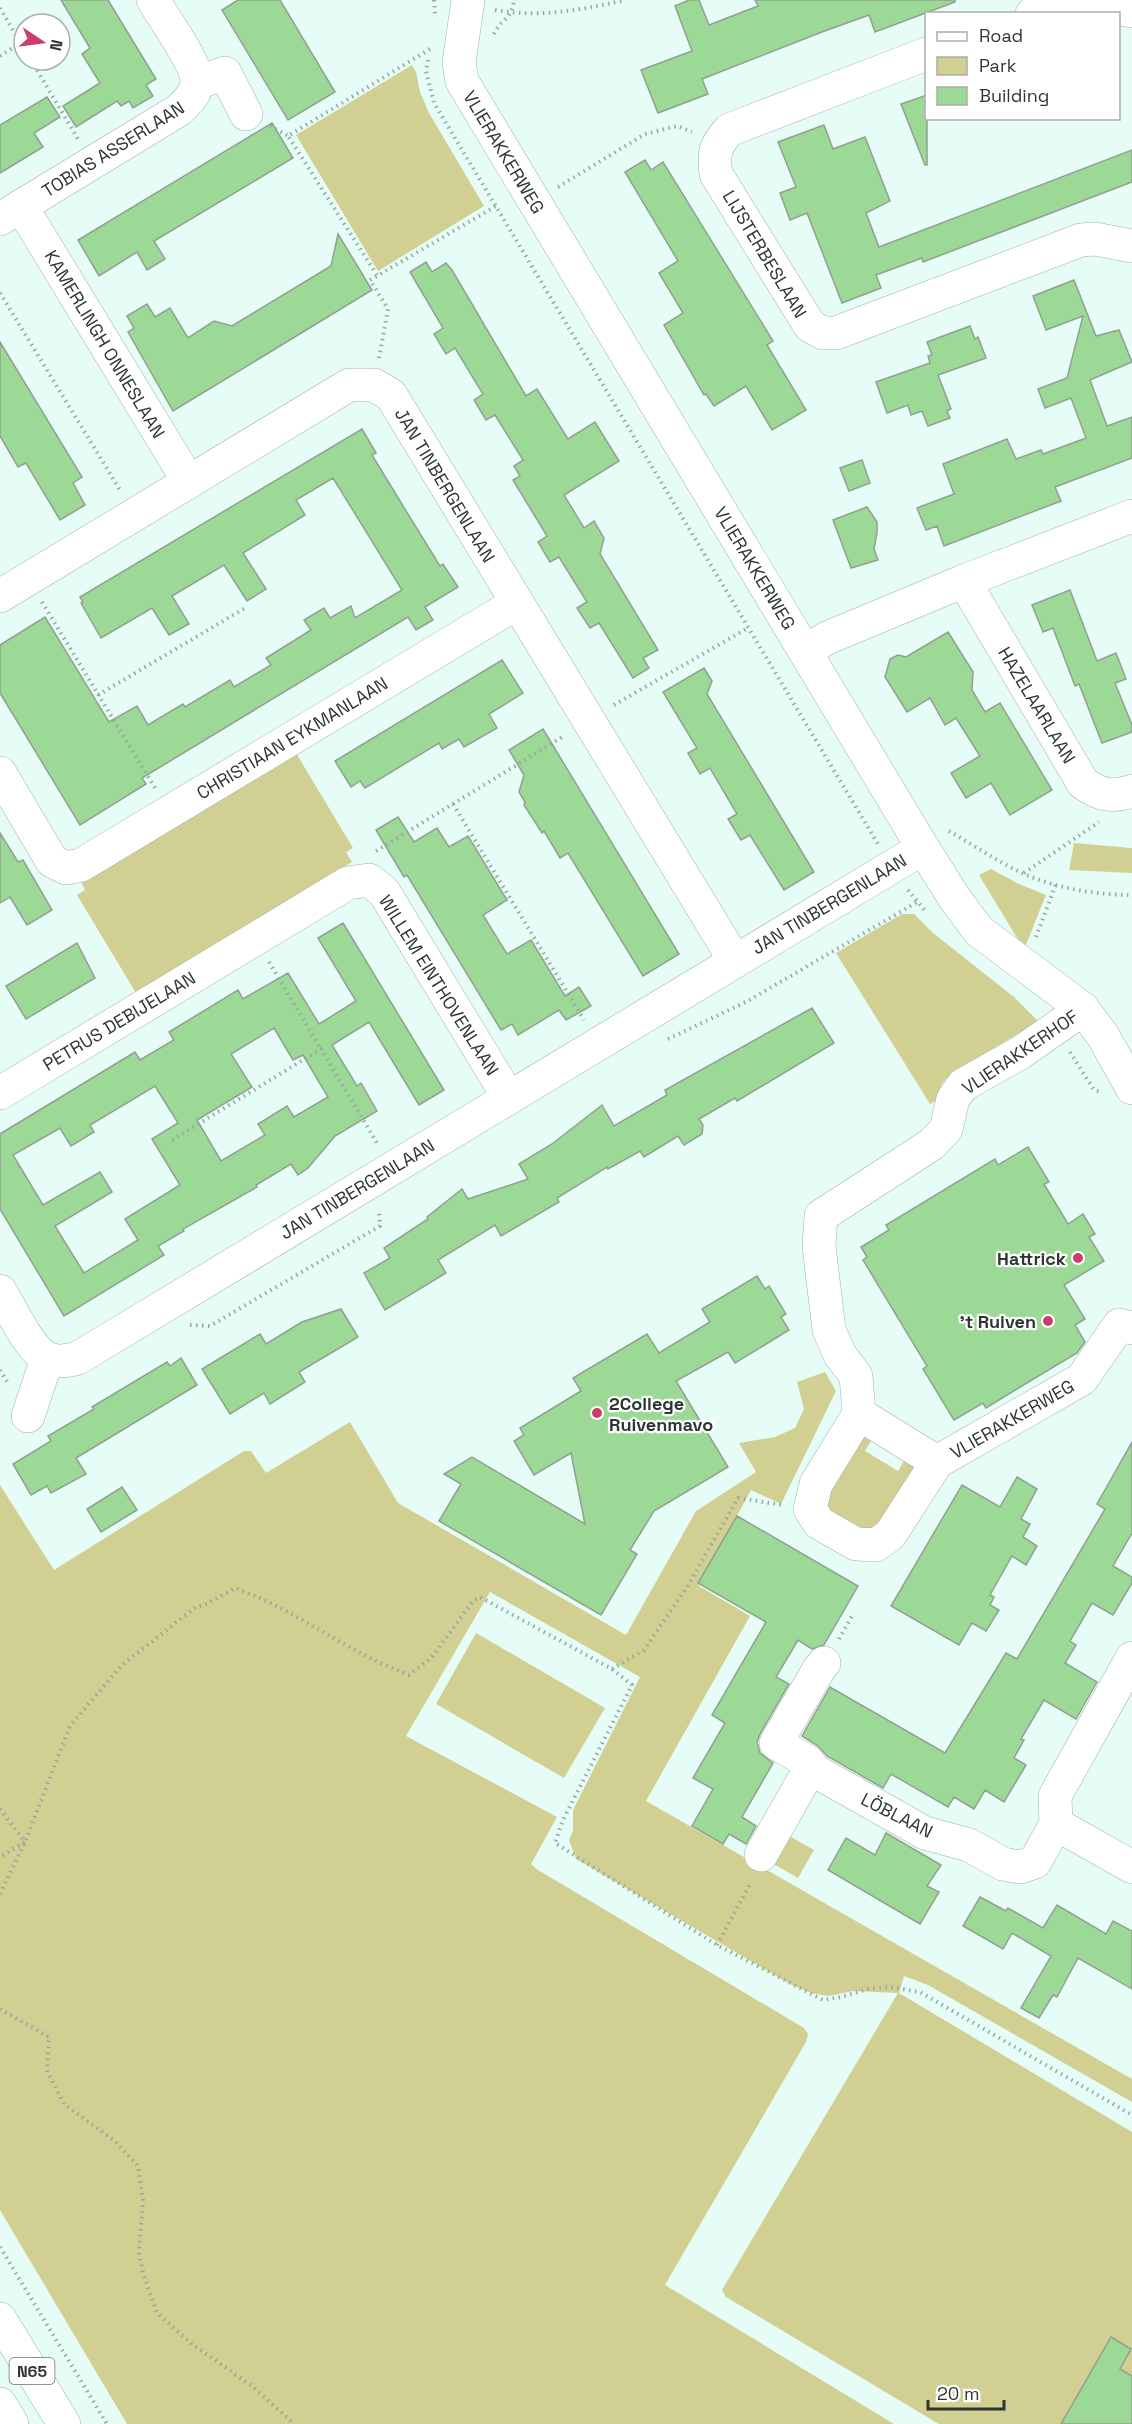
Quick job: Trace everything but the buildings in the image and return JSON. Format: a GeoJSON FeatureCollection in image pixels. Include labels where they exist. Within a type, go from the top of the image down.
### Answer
{"type":"FeatureCollection","features":[{"type":"Feature","properties":{"kind":"street","name":"TOBIAS ASSERLAAN"},"geometry":{"type":"LineString","coordinates":[[11,212],[179,110],[193,97],[197,83],[194,69],[153,0]]}},
{"type":"Feature","properties":{"kind":"street"},"geometry":{"type":"LineString","coordinates":[[1036,12],[1059,0]]}},
{"type":"Feature","properties":{"kind":"street"},"geometry":{"type":"LineString","coordinates":[[1066,0],[1132,11]]}},
{"type":"Feature","properties":{"kind":"street","name":"VLIERAKKERWEG"},"geometry":{"type":"LineString","coordinates":[[467,2],[459,63],[462,81],[663,418],[806,651],[935,839],[955,899],[979,931],[1083,1009],[1102,1036],[1132,1088]]}},
{"type":"Feature","properties":{"kind":"street"},"geometry":{"type":"LineString","coordinates":[[717,144],[729,130],[925,55]]}},
{"type":"Feature","properties":{"kind":"street"},"geometry":{"type":"LineString","coordinates":[[197,83],[225,73],[246,114]]}},
{"type":"Feature","properties":{"kind":"street","name":"LIJSTERBESLAAN"},"geometry":{"type":"LineString","coordinates":[[717,144],[714,160],[716,174],[810,327],[823,333],[836,333],[1081,240],[1095,239],[1132,246]]}},
{"type":"Feature","properties":{"kind":"street","name":"KAMERLINGH ONNESLAAN"},"geometry":{"type":"LineString","coordinates":[[11,212],[189,482]]}},
{"type":"Feature","properties":{"kind":"street"},"geometry":{"type":"LineString","coordinates":[[0,596],[349,385],[374,385]]}},
{"type":"Feature","properties":{"kind":"street","name":"JAN TINBERGENLAAN"},"geometry":{"type":"LineString","coordinates":[[374,385],[391,395],[735,961]]}},
{"type":"Feature","properties":{"kind":"street"},"geometry":{"type":"LineString","coordinates":[[806,651],[827,638],[964,581],[1132,516]]}},
{"type":"Feature","properties":{"kind":"street","name":"HAZELAARLAAN"},"geometry":{"type":"LineString","coordinates":[[964,581],[1083,783],[1095,791]]}},
{"type":"Feature","properties":{"kind":"street","name":"CHRISTIAAN EYKMANLAAN"},"geometry":{"type":"LineString","coordinates":[[0,773],[52,861],[66,868],[81,865],[517,603]]}},
{"type":"Feature","properties":{"kind":"street"},"geometry":{"type":"LineString","coordinates":[[1095,791],[1110,797],[1132,791]]}},
{"type":"Feature","properties":{"kind":"street","name":"JAN TINBERGENLAAN"},"geometry":{"type":"LineString","coordinates":[[47,1359],[65,1361],[78,1358],[935,839]]}},
{"type":"Feature","properties":{"kind":"street","name":"WILLEM EINTHOVENLAAN"},"geometry":{"type":"LineString","coordinates":[[247,944],[348,883],[369,880],[384,892],[509,1098]]}},
{"type":"Feature","properties":{"kind":"street","name":"PETRUS DEBIJELAAN"},"geometry":{"type":"LineString","coordinates":[[0,1093],[247,944]]}},
{"type":"Feature","properties":{"kind":"street","name":"VLIERAKKERHOF"},"geometry":{"type":"LineString","coordinates":[[859,1414],[856,1376],[840,1355],[829,1330],[819,1246],[821,1216],[932,1144],[946,1129],[953,1100],[963,1085],[1020,1053],[1083,1009]]}},
{"type":"Feature","properties":{"kind":"street"},"geometry":{"type":"LineString","coordinates":[[0,1291],[34,1347],[47,1359],[28,1416]]}},
{"type":"Feature","properties":{"kind":"street","name":"VLIERAKKERWEG"},"geometry":{"type":"LineString","coordinates":[[937,1462],[1082,1379],[1119,1325],[1132,1328]]}},
{"type":"Feature","properties":{"kind":"street"},"geometry":{"type":"LineString","coordinates":[[859,1414],[937,1462],[891,1535],[876,1545],[856,1544],[819,1523],[810,1509],[816,1484],[859,1414]]}},
{"type":"Feature","properties":{"kind":"street","name":"LÖBLAAN"},"geometry":{"type":"LineString","coordinates":[[815,1771],[925,1833],[969,1845],[1003,1864],[1020,1867],[1035,1862],[1056,1824],[1055,1796],[1132,1658]]}},
{"type":"Feature","properties":{"kind":"street"},"geometry":{"type":"LineString","coordinates":[[761,1855],[803,1781],[815,1771],[808,1761],[776,1743],[824,1662]]}},
{"type":"Feature","properties":{"kind":"street"},"geometry":{"type":"LineString","coordinates":[[1056,1824],[1132,1867]]}},
{"type":"Feature","properties":{"kind":"street","name":"N65"},"geometry":{"type":"LineString","coordinates":[[0,2319],[64,2424]]}},
{"type":"Feature","properties":{"kind":"street","name":"N65"},"geometry":{"type":"LineString","coordinates":[[0,2404],[12,2424]]}},
{"type":"Feature","properties":{"kind":"path"},"geometry":{"type":"LineString","coordinates":[[512,13],[514,0]]}},
{"type":"Feature","properties":{"kind":"path"},"geometry":{"type":"LineString","coordinates":[[467,2],[512,13],[573,12],[625,0]]}},
{"type":"Feature","properties":{"kind":"path"},"geometry":{"type":"LineString","coordinates":[[0,8],[12,29]]}},
{"type":"Feature","properties":{"kind":"path"},"geometry":{"type":"LineString","coordinates":[[377,275],[288,136],[429,49]]}},
{"type":"Feature","properties":{"kind":"path"},"geometry":{"type":"LineString","coordinates":[[38,72],[92,163]]}},
{"type":"Feature","properties":{"kind":"path"},"geometry":{"type":"LineString","coordinates":[[555,189],[645,134],[677,126],[717,144]]}},
{"type":"Feature","properties":{"kind":"path"},"geometry":{"type":"LineString","coordinates":[[374,385],[388,309],[370,280],[496,206]]}},
{"type":"Feature","properties":{"kind":"path"},"geometry":{"type":"LineString","coordinates":[[0,293],[135,514]]}},
{"type":"Feature","properties":{"kind":"path"},"geometry":{"type":"LineString","coordinates":[[28,579],[169,812]]}},
{"type":"Feature","properties":{"kind":"path"},"geometry":{"type":"LineString","coordinates":[[99,695],[245,608]]}},
{"type":"Feature","properties":{"kind":"path"},"geometry":{"type":"LineString","coordinates":[[369,880],[363,860],[588,721],[748,628]]}},
{"type":"Feature","properties":{"kind":"path"},"geometry":{"type":"LineString","coordinates":[[1023,874],[1099,823],[1095,791]]}},
{"type":"Feature","properties":{"kind":"path"},"geometry":{"type":"LineString","coordinates":[[453,804],[598,1044]]}},
{"type":"Feature","properties":{"kind":"path"},"geometry":{"type":"LineString","coordinates":[[935,839],[1023,874],[1056,884],[1095,892],[1132,895]]}},
{"type":"Feature","properties":{"kind":"path"},"geometry":{"type":"LineString","coordinates":[[1025,966],[1056,884]]}},
{"type":"Feature","properties":{"kind":"path"},"geometry":{"type":"LineString","coordinates":[[247,944],[321,1049],[392,1168]]}},
{"type":"Feature","properties":{"kind":"path"},"geometry":{"type":"LineString","coordinates":[[172,1140],[321,1049]]}},
{"type":"Feature","properties":{"kind":"path"},"geometry":{"type":"LineString","coordinates":[[612,1669],[644,1650],[687,1587],[738,1498],[810,1509]]}},
{"type":"Feature","properties":{"kind":"path"},"geometry":{"type":"LineString","coordinates":[[0,1894],[25,1842],[70,1726],[122,1665],[196,1607],[207,1604],[235,1588],[259,1597],[383,1665],[409,1675],[432,1657],[473,1601],[480,1597],[612,1669],[632,1685],[563,1820],[555,1843],[717,1945],[823,2000],[868,1989],[890,1987],[920,1992],[1132,2115]]}},
{"type":"Feature","properties":{"kind":"path"},"geometry":{"type":"LineString","coordinates":[[0,1809],[25,1842]]}},
{"type":"Feature","properties":{"kind":"path"},"geometry":{"type":"LineString","coordinates":[[0,1857],[25,1842]]}},
{"type":"Feature","properties":{"kind":"path"},"geometry":{"type":"LineString","coordinates":[[717,1945],[760,1865],[761,1855]]}},
{"type":"Feature","properties":{"kind":"path"},"geometry":{"type":"LineString","coordinates":[[0,2009],[49,2037],[47,2071],[64,2104],[116,2142],[138,2166],[143,2201],[139,2252],[143,2272],[157,2313],[192,2344],[252,2386],[294,2424]]}},
{"type":"Feature","properties":{"kind":"path"},"geometry":{"type":"LineString","coordinates":[[0,2247],[107,2424]]}},
{"type":"Feature","properties":{"kind":"green space"},"geometry":{"type":"Polygon","coordinates":[[[412,65],[429,113],[484,206],[378,271],[296,135],[412,65]]]}},
{"type":"Feature","properties":{"kind":"green space"},"geometry":{"type":"Polygon","coordinates":[[[296,753],[353,848],[346,852],[352,862],[136,993],[77,895],[85,890],[81,882],[296,753]]]}},
{"type":"Feature","properties":{"kind":"green space"},"geometry":{"type":"Polygon","coordinates":[[[1074,843],[1132,848],[1132,873],[1069,870],[1074,843]]]}},
{"type":"Feature","properties":{"kind":"green space"},"geometry":{"type":"Polygon","coordinates":[[[991,869],[1046,895],[1025,947],[1022,946],[979,875],[991,869]]]}},
{"type":"Feature","properties":{"kind":"green space"},"geometry":{"type":"Polygon","coordinates":[[[902,914],[914,914],[933,933],[1014,997],[1038,1021],[946,1078],[936,1101],[930,1104],[836,953],[902,914]]]}},
{"type":"Feature","properties":{"kind":"green space"},"geometry":{"type":"Polygon","coordinates":[[[825,1372],[836,1391],[781,1504],[751,1490],[699,1586],[750,1616],[646,1801],[1132,2079],[1132,2102],[928,1985],[904,1976],[899,1993],[1132,2132],[1132,2424],[939,2424],[726,2297],[722,2290],[898,1993],[853,1991],[829,1996],[811,1993],[790,1984],[576,1859],[569,1840],[573,1831],[573,1810],[640,1677],[490,1592],[406,1736],[557,1817],[531,1864],[538,1870],[804,2028],[808,2034],[806,2042],[665,2285],[894,2424],[127,2424],[0,2210],[0,1485],[54,1570],[244,1451],[251,1451],[266,1473],[350,1422],[398,1503],[626,1635],[696,1511],[756,1472],[739,1443],[775,1437],[795,1428],[804,1409],[797,1382],[825,1372]]]}},
{"type":"Feature","properties":{"kind":"green space"},"geometry":{"type":"Polygon","coordinates":[[[874,1435],[865,1451],[898,1471],[908,1454],[915,1472],[872,1535],[828,1516],[822,1494],[857,1437],[874,1435]]]}},
{"type":"Feature","properties":{"kind":"green space"},"geometry":{"type":"Polygon","coordinates":[[[476,1633],[605,1708],[564,1778],[436,1704],[476,1633]]]}},
{"type":"Feature","properties":{"kind":"green space"},"geometry":{"type":"Polygon","coordinates":[[[786,1834],[814,1850],[798,1878],[770,1862],[786,1834]]]}},
{"type":"Feature","properties":{"kind":"place","name":"Hattrick"},"geometry":{"type":"Point","coordinates":[1078,1258]}},
{"type":"Feature","properties":{"kind":"place","name":"'t Ruiven"},"geometry":{"type":"Point","coordinates":[1048,1321]}},
{"type":"Feature","properties":{"kind":"place","name":"2College Ruivenmavo"},"geometry":{"type":"Point","coordinates":[597,1413]}}]}
